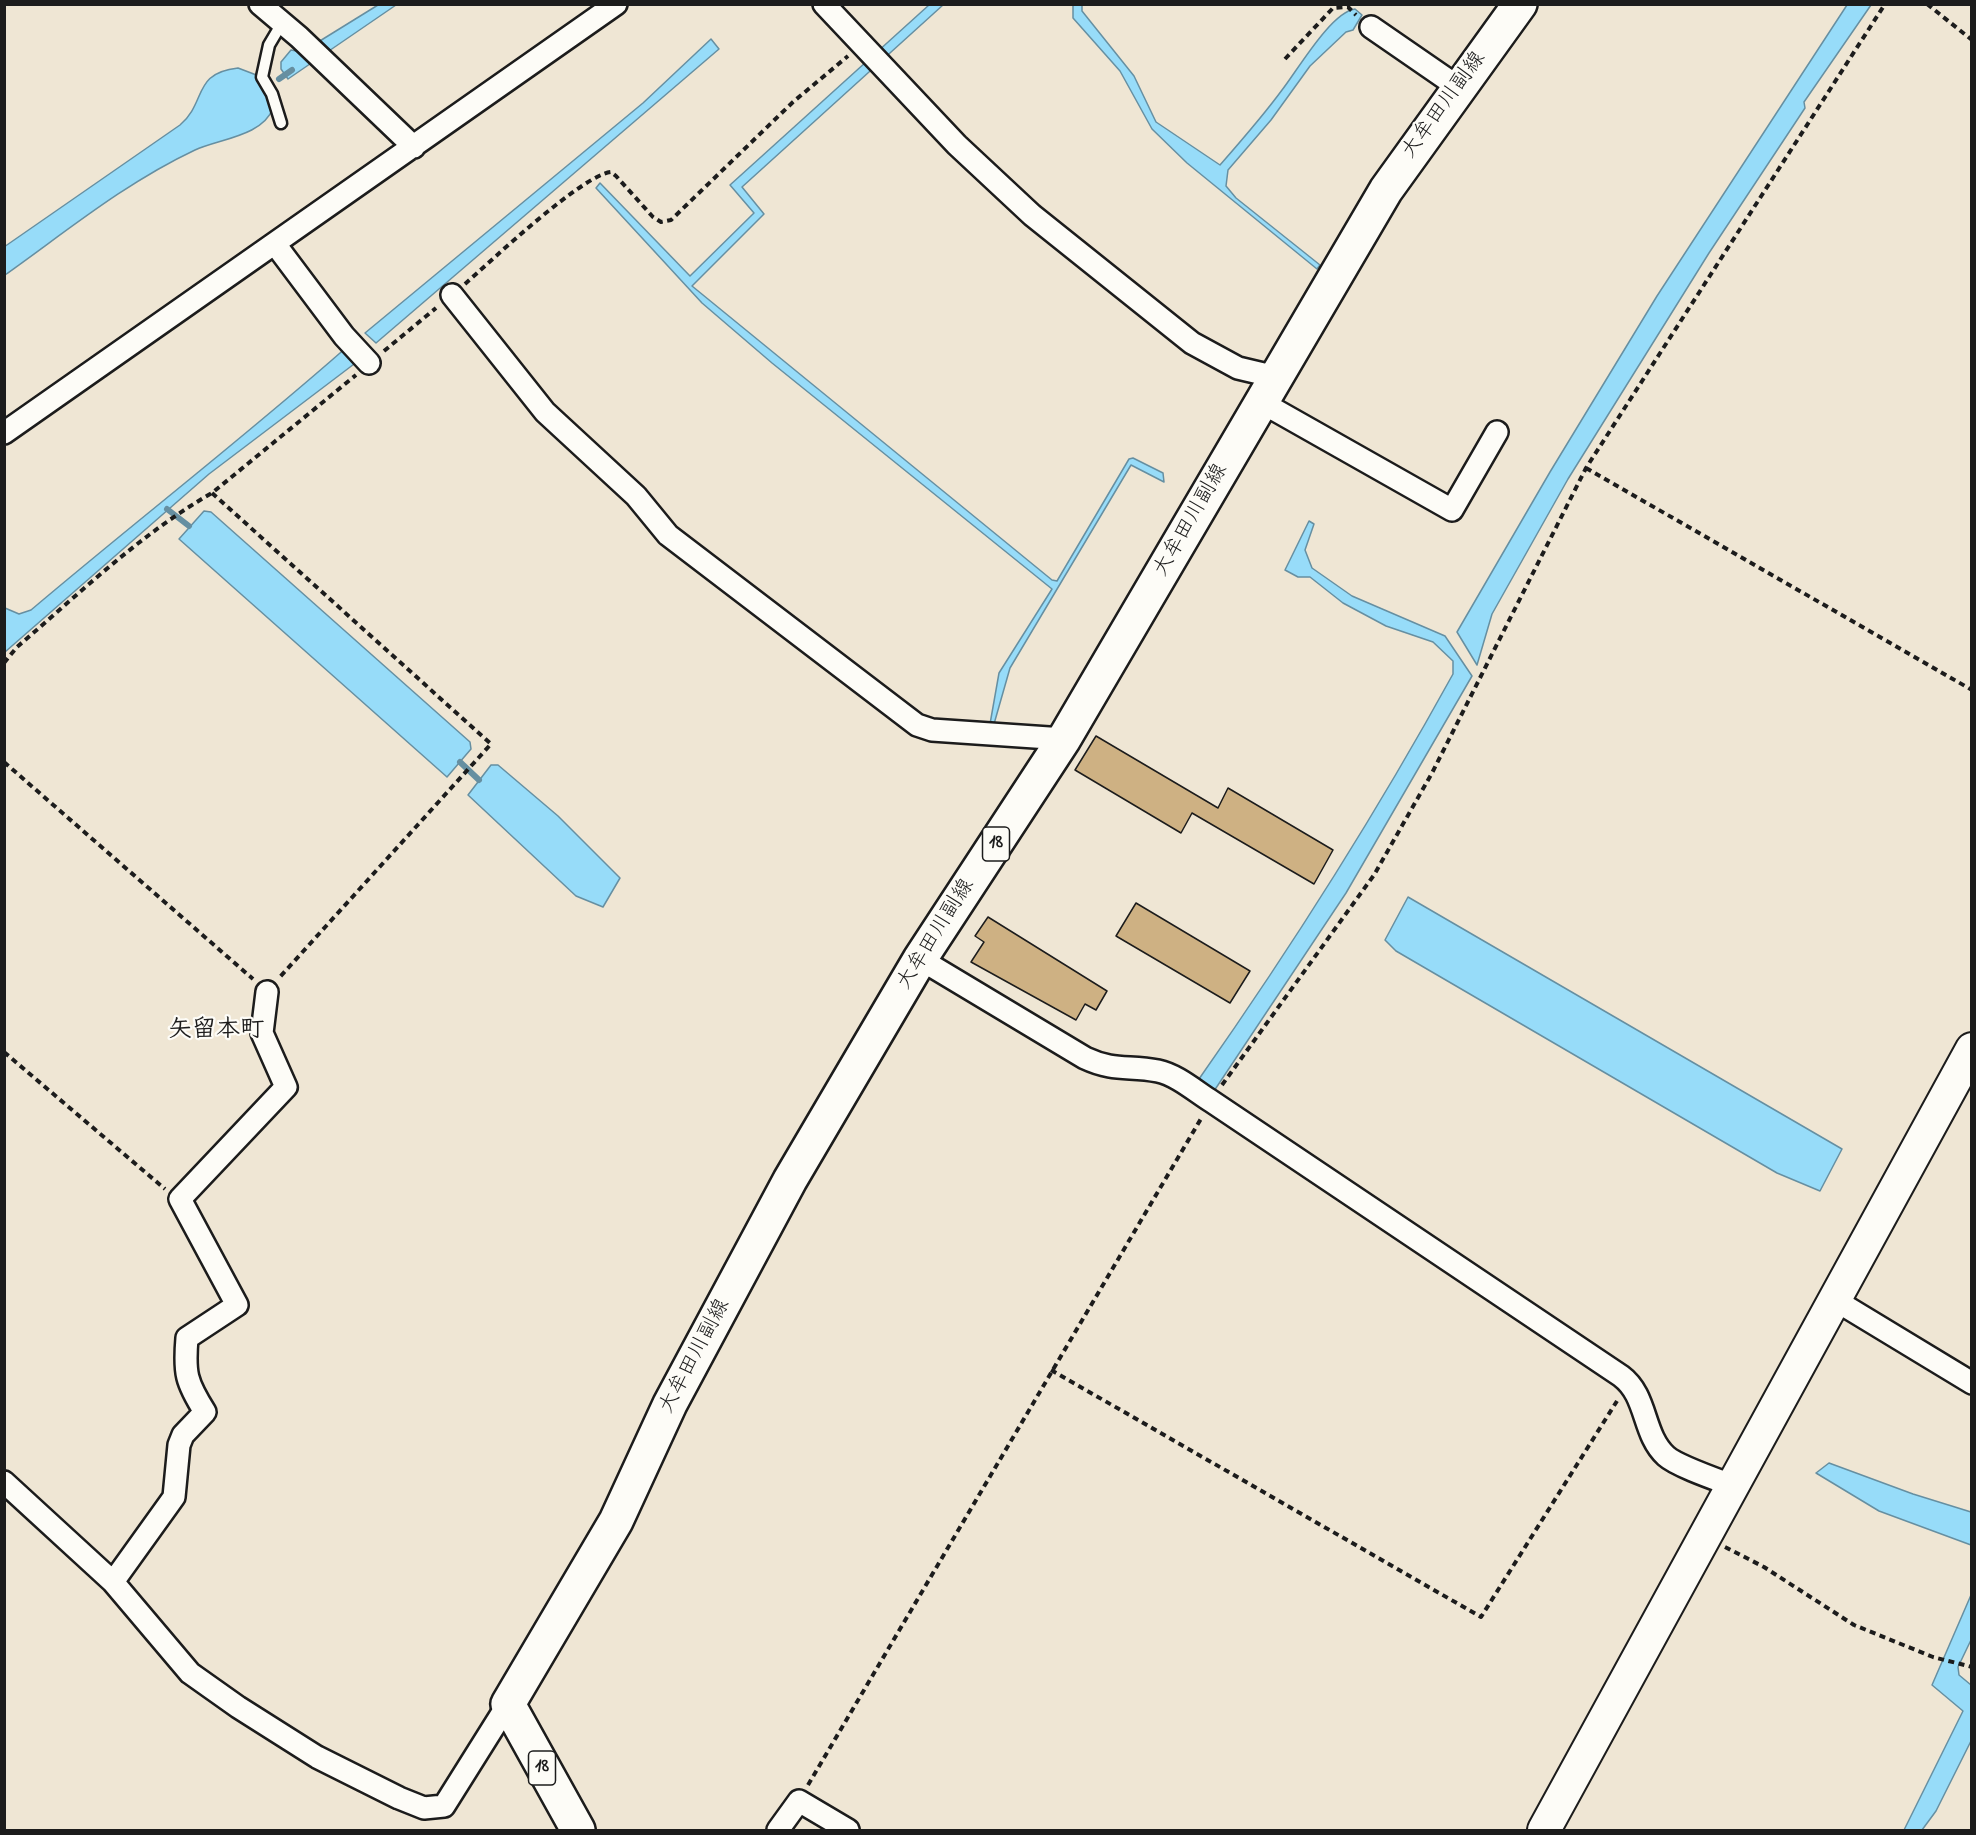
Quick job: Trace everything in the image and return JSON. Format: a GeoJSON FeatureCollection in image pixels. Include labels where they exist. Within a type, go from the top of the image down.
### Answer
{"type":"FeatureCollection","features":[{"type":"Feature","properties":{"kind":"main road","name":"大牟田川副線"},"geometry":{"type":"LineString","coordinates":[[508,1704],[616,1521],[670,1404],[790,1180],[920,959],[1064,739],[1386,190],[1520,4]]}},
{"type":"Feature","properties":{"kind":"main road","name":"18"},"geometry":{"type":"LineString","coordinates":[[508,1704],[567,1825]]}},
{"type":"Feature","properties":{"kind":"street"},"geometry":{"type":"LineString","coordinates":[[260,4],[299,37],[414,147]]}},
{"type":"Feature","properties":{"kind":"street"},"geometry":{"type":"LineString","coordinates":[[824,4],[957,145],[1032,215],[1149,310],[1192,343],[1238,368],[1452,510],[1497,432]]}},
{"type":"Feature","properties":{"kind":"street"},"geometry":{"type":"LineString","coordinates":[[4,433],[613,5]]}},
{"type":"Feature","properties":{"kind":"street"},"geometry":{"type":"LineString","coordinates":[[1371,27],[1458,87]]}},
{"type":"Feature","properties":{"kind":"street"},"geometry":{"type":"LineString","coordinates":[[275,244],[344,336],[366,359]]}},
{"type":"Feature","properties":{"kind":"street"},"geometry":{"type":"LineString","coordinates":[[452,295],[545,412],[636,496],[668,535],[917,725],[932,730],[1064,739]]}},
{"type":"Feature","properties":{"kind":"street"},"geometry":{"type":"LineString","coordinates":[[920,959],[1105,1068],[1158,1071],[1174,1077],[1629,1382],[1638,1394],[1654,1441],[1666,1457],[1734,1486]]}},
{"type":"Feature","properties":{"kind":"street"},"geometry":{"type":"LineString","coordinates":[[113,1582],[174,1497],[178,1476],[179,1445],[183,1435],[205,1412],[191,1390],[184,1368],[187,1338],[237,1305],[180,1199],[286,1086],[262,1033],[267,992]]}},
{"type":"Feature","properties":{"kind":"street"},"geometry":{"type":"LineString","coordinates":[[1544,1830],[1971,1049]]}},
{"type":"Feature","properties":{"kind":"street"},"geometry":{"type":"LineString","coordinates":[[1834,1300],[1971,1383]]}},
{"type":"Feature","properties":{"kind":"street"},"geometry":{"type":"LineString","coordinates":[[4,1482],[113,1582],[190,1673],[317,1757],[424,1808],[444,1806],[508,1704]]}},
{"type":"Feature","properties":{"kind":"street"},"geometry":{"type":"LineString","coordinates":[[777,1830],[799,1801],[848,1830]]}},
{"type":"Feature","properties":{"kind":"lane"},"geometry":{"type":"LineString","coordinates":[[281,123],[272,93],[262,77],[269,45],[282,23]]}},
{"type":"Feature","properties":{"kind":"path"},"geometry":{"type":"LineString","coordinates":[[799,1801],[1211,1101],[1374,875],[1432,772],[1586,468],[1885,4]]}},
{"type":"Feature","properties":{"kind":"path"},"geometry":{"type":"LineString","coordinates":[[1927,4],[1971,40]]}},
{"type":"Feature","properties":{"kind":"path"},"geometry":{"type":"LineString","coordinates":[[1285,59],[1333,8],[1348,7],[1371,27]]}},
{"type":"Feature","properties":{"kind":"path"},"geometry":{"type":"LineString","coordinates":[[4,663],[17,647],[138,544],[190,506],[213,494],[366,359],[452,295],[579,187],[602,173],[611,172],[653,217],[661,222],[671,220],[793,102],[869,53]]}},
{"type":"Feature","properties":{"kind":"path"},"geometry":{"type":"LineString","coordinates":[[1586,468],[1971,690]]}},
{"type":"Feature","properties":{"kind":"path"},"geometry":{"type":"LineString","coordinates":[[4,762],[267,992],[491,744],[213,494]]}},
{"type":"Feature","properties":{"kind":"path"},"geometry":{"type":"LineString","coordinates":[[4,1052],[150,1178],[180,1199]]}},
{"type":"Feature","properties":{"kind":"path"},"geometry":{"type":"LineString","coordinates":[[1051,1370],[1481,1617],[1629,1382]]}},
{"type":"Feature","properties":{"kind":"path"},"geometry":{"type":"LineString","coordinates":[[1705,1538],[1764,1567],[1854,1625],[1933,1657],[1971,1667]]}},
{"type":"Feature","properties":{"kind":"water"},"geometry":{"type":"Polygon","coordinates":[[[378,5],[396,5],[288,79],[281,69],[281,62],[291,50],[302,52],[378,5]]]}},
{"type":"Feature","properties":{"kind":"water"},"geometry":{"type":"Polygon","coordinates":[[[929,5],[943,5],[742,187],[764,214],[692,286],[1052,580],[1057,581],[1129,459],[1133,458],[1163,473],[1164,482],[1131,465],[1010,668],[994,724],[990,724],[999,673],[1052,589],[772,363],[702,303],[596,188],[600,183],[690,276],[754,213],[730,185],[929,5]]]}},
{"type":"Feature","properties":{"kind":"water"},"geometry":{"type":"Polygon","coordinates":[[[1073,5],[1082,5],[1082,11],[1134,76],[1156,122],[1220,165],[1267,109],[1325,31],[1336,20],[1355,9],[1362,15],[1353,30],[1346,32],[1310,66],[1271,120],[1228,170],[1226,186],[1236,198],[1320,265],[1317,269],[1187,163],[1152,129],[1120,71],[1073,18],[1073,5]]]}},
{"type":"Feature","properties":{"kind":"water"},"geometry":{"type":"Polygon","coordinates":[[[1847,5],[1871,5],[1804,102],[1805,108],[1709,253],[1568,479],[1492,614],[1477,665],[1457,632],[1550,472],[1657,296],[1847,5]]]}},
{"type":"Feature","properties":{"kind":"water"},"geometry":{"type":"Polygon","coordinates":[[[711,39],[719,49],[376,343],[365,333],[643,103],[711,39]]]}},
{"type":"Feature","properties":{"kind":"water"},"geometry":{"type":"Polygon","coordinates":[[[238,68],[259,76],[273,108],[260,125],[250,131],[195,150],[144,177],[5,275],[4,247],[180,125],[213,76],[238,68]]]}},
{"type":"Feature","properties":{"kind":"water"},"geometry":{"type":"Polygon","coordinates":[[[348,346],[362,358],[209,474],[5,652],[5,608],[19,614],[31,610],[348,346]]]}},
{"type":"Feature","properties":{"kind":"water"},"geometry":{"type":"Polygon","coordinates":[[[204,511],[211,512],[470,742],[471,749],[447,777],[179,539],[204,511]]]}},
{"type":"Feature","properties":{"kind":"water"},"geometry":{"type":"Polygon","coordinates":[[[1309,521],[1314,524],[1305,550],[1312,568],[1352,596],[1445,636],[1472,676],[1346,893],[1214,1091],[1199,1079],[1332,880],[1453,674],[1453,661],[1433,642],[1386,626],[1343,603],[1310,577],[1298,577],[1285,570],[1309,521]]]}},
{"type":"Feature","properties":{"kind":"water"},"geometry":{"type":"Polygon","coordinates":[[[491,765],[498,765],[558,816],[620,878],[603,907],[576,896],[468,795],[491,765]]]}},
{"type":"Feature","properties":{"kind":"water"},"geometry":{"type":"Polygon","coordinates":[[[1408,897],[1842,1149],[1820,1191],[1777,1173],[1396,951],[1385,940],[1408,897]]]}},
{"type":"Feature","properties":{"kind":"water"},"geometry":{"type":"Polygon","coordinates":[[[1829,1463],[1913,1494],[1971,1512],[1971,1545],[1879,1511],[1816,1473],[1829,1463]]]}},
{"type":"Feature","properties":{"kind":"water"},"geometry":{"type":"Polygon","coordinates":[[[1971,1595],[1971,1640],[1958,1667],[1959,1675],[1971,1685],[1971,1741],[1936,1811],[1922,1830],[1904,1830],[1963,1711],[1932,1685],[1971,1595]]]}},
{"type":"Feature","properties":{"kind":"building"},"geometry":{"type":"Polygon","coordinates":[[[1096,736],[1218,808],[1228,788],[1333,850],[1314,884],[1192,813],[1181,833],[1075,770],[1096,736]]]}},
{"type":"Feature","properties":{"kind":"building"},"geometry":{"type":"Polygon","coordinates":[[[1136,903],[1250,971],[1230,1003],[1116,936],[1136,903]]]}},
{"type":"Feature","properties":{"kind":"building"},"geometry":{"type":"Polygon","coordinates":[[[988,917],[1107,991],[1096,1010],[1085,1004],[1076,1020],[971,962],[984,942],[975,936],[988,917]]]}},
{"type":"Feature","properties":{"kind":"waterway"},"geometry":{"type":"LineString","coordinates":[[279,79],[292,70]]}},
{"type":"Feature","properties":{"kind":"waterway"},"geometry":{"type":"LineString","coordinates":[[167,509],[189,526]]}},
{"type":"Feature","properties":{"kind":"waterway"},"geometry":{"type":"LineString","coordinates":[[460,762],[479,780]]}},
{"type":"Feature","properties":{"kind":"district","name":"矢留本町"},"geometry":{"type":"Point","coordinates":[216,1032]}}]}
